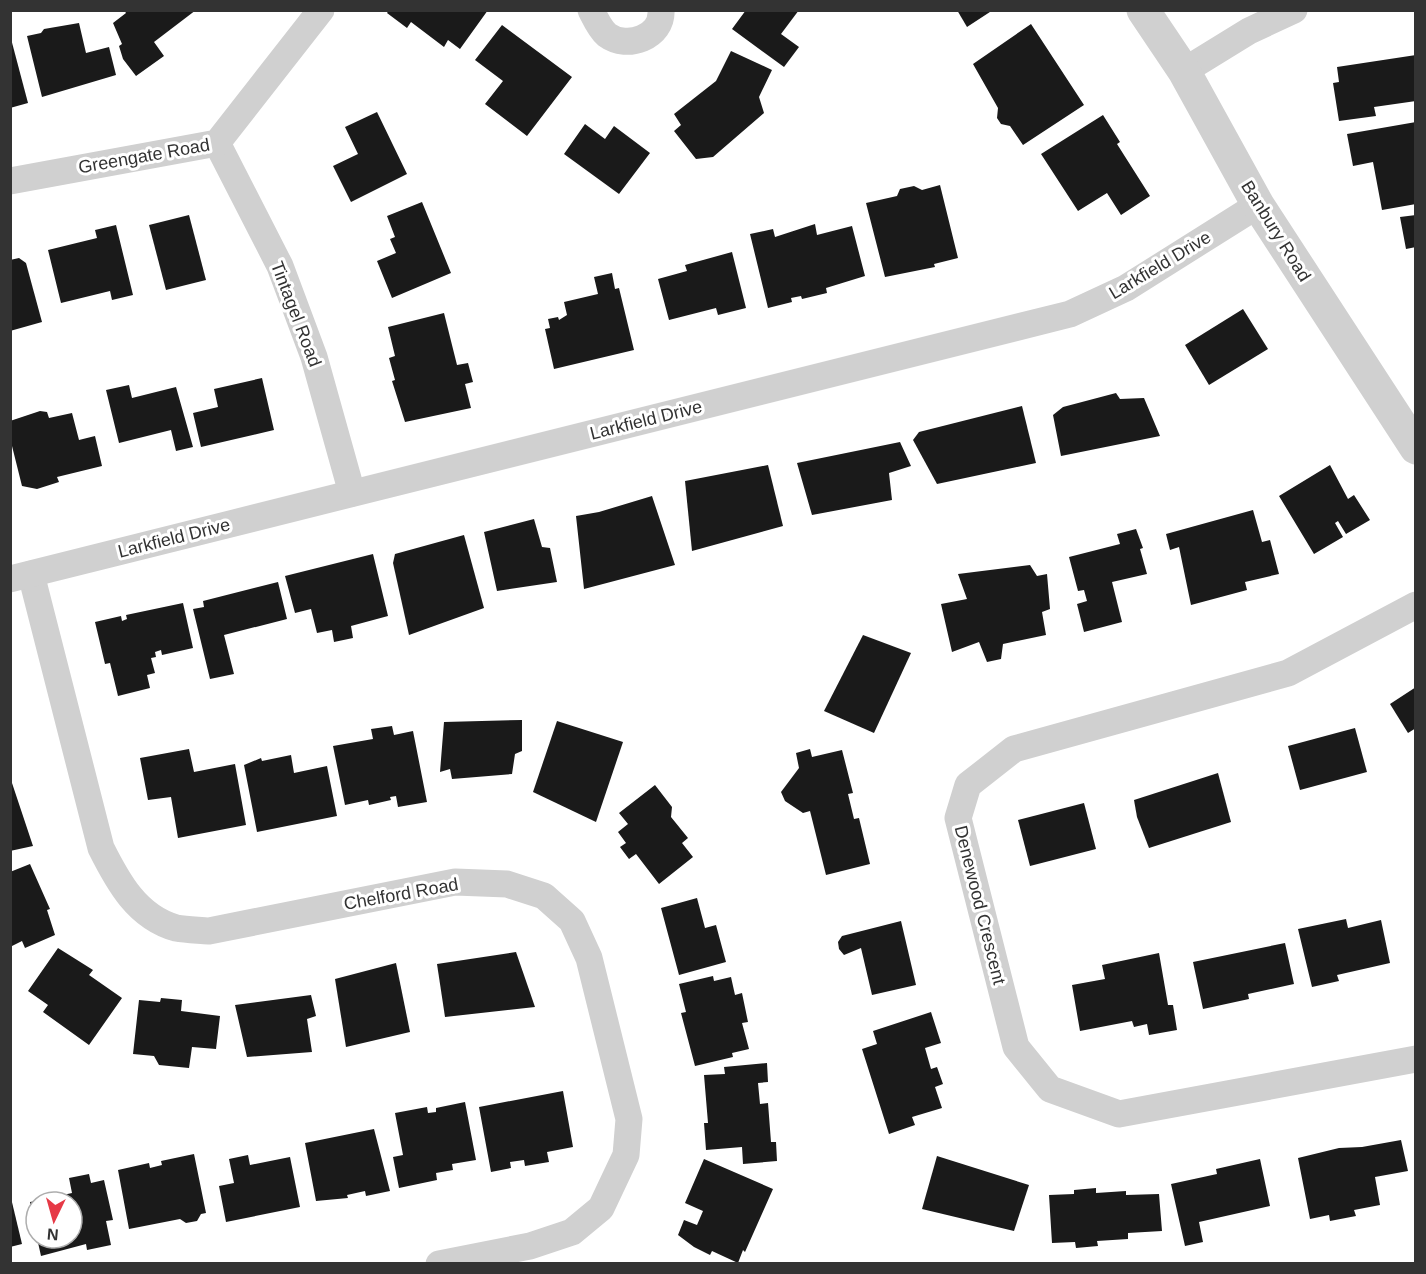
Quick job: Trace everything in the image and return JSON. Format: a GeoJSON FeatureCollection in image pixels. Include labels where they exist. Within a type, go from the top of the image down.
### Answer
{"type":"FeatureCollection","features":[{"type":"Feature","properties":{"kind":"street","name":"Greengate Road"},"geometry":{"type":"LineString","coordinates":[[10,181],[217,143],[321,10]]}},
{"type":"Feature","properties":{"kind":"street"},"geometry":{"type":"LineString","coordinates":[[591,10],[607,34],[620,40],[633,41],[645,37],[656,28],[662,17],[662,10]]}},
{"type":"Feature","properties":{"kind":"street","name":"Banbury Road"},"geometry":{"type":"LineString","coordinates":[[1143,10],[1184,71],[1258,205],[1416,448]]}},
{"type":"Feature","properties":{"kind":"street"},"geometry":{"type":"LineString","coordinates":[[1184,71],[1249,32],[1294,10]]}},
{"type":"Feature","properties":{"kind":"street","name":"Tintagel Road"},"geometry":{"type":"LineString","coordinates":[[217,143],[280,266],[314,357],[352,493]]}},
{"type":"Feature","properties":{"kind":"street","name":"Larkfield Drive"},"geometry":{"type":"LineString","coordinates":[[21,577],[1070,314],[1126,288],[1258,205]]}},
{"type":"Feature","properties":{"kind":"street","name":"Chelford Road"},"geometry":{"type":"LineString","coordinates":[[21,577],[102,848],[119,885],[145,912],[176,927],[209,931],[455,882],[507,884],[544,896],[572,921],[589,958],[629,1119],[626,1155],[619,1174],[601,1208],[572,1232],[530,1246],[439,1263]]}},
{"type":"Feature","properties":{"kind":"street","name":"Denewood Crescent"},"geometry":{"type":"LineString","coordinates":[[1416,605],[1288,674],[1014,749],[968,786],[958,818],[1016,1047],[1050,1089],[1119,1114],[1416,1059]]}},
{"type":"Feature","properties":{"kind":"building"},"geometry":{"type":"Polygon","coordinates":[[[124,10],[196,10],[154,42],[164,56],[136,76],[123,59],[119,46],[122,44],[113,23],[126,13],[124,10]]]}},
{"type":"Feature","properties":{"kind":"building"},"geometry":{"type":"Polygon","coordinates":[[[389,10],[488,10],[460,49],[448,40],[444,47],[411,22],[407,28],[387,13],[389,10]]]}},
{"type":"Feature","properties":{"kind":"building"},"geometry":{"type":"Polygon","coordinates":[[[746,10],[799,10],[781,34],[799,47],[784,67],[732,29],[746,10]]]}},
{"type":"Feature","properties":{"kind":"building"},"geometry":{"type":"Polygon","coordinates":[[[957,10],[993,10],[967,27],[957,10]]]}},
{"type":"Feature","properties":{"kind":"building"},"geometry":{"type":"Polygon","coordinates":[[[79,23],[86,53],[109,47],[116,75],[42,97],[27,36],[41,33],[44,29],[79,23]]]}},
{"type":"Feature","properties":{"kind":"building"},"geometry":{"type":"Polygon","coordinates":[[[1031,24],[1084,105],[1023,145],[1010,126],[1001,124],[997,118],[998,108],[973,64],[1031,24]]]}},
{"type":"Feature","properties":{"kind":"building"},"geometry":{"type":"Polygon","coordinates":[[[502,25],[572,77],[527,136],[485,104],[503,81],[475,60],[502,25]]]}},
{"type":"Feature","properties":{"kind":"building"},"geometry":{"type":"Polygon","coordinates":[[[10,35],[28,103],[10,108],[10,35]]]}},
{"type":"Feature","properties":{"kind":"building"},"geometry":{"type":"Polygon","coordinates":[[[731,51],[772,70],[759,97],[764,113],[713,157],[696,159],[674,131],[681,125],[674,114],[716,81],[731,51]]]}},
{"type":"Feature","properties":{"kind":"building"},"geometry":{"type":"Polygon","coordinates":[[[1416,55],[1416,101],[1374,107],[1376,116],[1339,121],[1333,83],[1339,82],[1337,67],[1416,55]]]}},
{"type":"Feature","properties":{"kind":"building"},"geometry":{"type":"Polygon","coordinates":[[[377,112],[407,174],[351,202],[333,166],[358,154],[345,127],[377,112]]]}},
{"type":"Feature","properties":{"kind":"building"},"geometry":{"type":"Polygon","coordinates":[[[1103,115],[1120,142],[1117,144],[1150,196],[1121,215],[1107,193],[1078,211],[1041,154],[1103,115]]]}},
{"type":"Feature","properties":{"kind":"building"},"geometry":{"type":"Polygon","coordinates":[[[1416,122],[1416,204],[1382,210],[1373,162],[1353,166],[1347,134],[1416,122]]]}},
{"type":"Feature","properties":{"kind":"building"},"geometry":{"type":"Polygon","coordinates":[[[585,124],[605,139],[614,126],[650,153],[619,194],[564,154],[585,124]]]}},
{"type":"Feature","properties":{"kind":"building"},"geometry":{"type":"Polygon","coordinates":[[[940,185],[958,258],[934,264],[935,267],[885,277],[866,203],[897,196],[900,189],[914,186],[922,190],[940,185]]]}},
{"type":"Feature","properties":{"kind":"building"},"geometry":{"type":"Polygon","coordinates":[[[422,202],[451,273],[392,298],[377,261],[396,253],[390,239],[395,237],[387,216],[422,202]]]}},
{"type":"Feature","properties":{"kind":"building"},"geometry":{"type":"Polygon","coordinates":[[[189,215],[206,280],[166,290],[149,225],[189,215]]]}},
{"type":"Feature","properties":{"kind":"building"},"geometry":{"type":"Polygon","coordinates":[[[1416,215],[1416,247],[1406,249],[1400,217],[1416,215]]]}},
{"type":"Feature","properties":{"kind":"building"},"geometry":{"type":"Polygon","coordinates":[[[815,224],[817,235],[852,226],[865,276],[826,288],[827,293],[802,299],[801,296],[791,298],[792,302],[768,308],[750,234],[773,229],[775,237],[815,224]]]}},
{"type":"Feature","properties":{"kind":"building"},"geometry":{"type":"Polygon","coordinates":[[[116,225],[133,295],[112,300],[110,291],[61,303],[48,250],[97,238],[95,230],[116,225]]]}},
{"type":"Feature","properties":{"kind":"building"},"geometry":{"type":"Polygon","coordinates":[[[732,252],[746,308],[718,315],[716,308],[669,320],[658,279],[687,271],[685,265],[732,252]]]}},
{"type":"Feature","properties":{"kind":"building"},"geometry":{"type":"Polygon","coordinates":[[[19,258],[26,263],[42,322],[10,331],[10,260],[19,258]]]}},
{"type":"Feature","properties":{"kind":"building"},"geometry":{"type":"Polygon","coordinates":[[[612,273],[615,289],[619,288],[634,350],[554,369],[545,329],[550,328],[548,319],[558,317],[559,320],[567,315],[564,302],[598,294],[594,277],[612,273]]]}},
{"type":"Feature","properties":{"kind":"building"},"geometry":{"type":"Polygon","coordinates":[[[1243,309],[1268,349],[1209,385],[1185,345],[1243,309]]]}},
{"type":"Feature","properties":{"kind":"building"},"geometry":{"type":"Polygon","coordinates":[[[444,313],[457,365],[468,363],[473,382],[465,384],[471,408],[405,422],[392,381],[395,380],[389,358],[395,356],[388,327],[444,313]]]}},
{"type":"Feature","properties":{"kind":"building"},"geometry":{"type":"Polygon","coordinates":[[[262,378],[274,430],[201,447],[193,413],[218,407],[214,389],[262,378]]]}},
{"type":"Feature","properties":{"kind":"building"},"geometry":{"type":"Polygon","coordinates":[[[129,385],[132,398],[176,387],[193,447],[176,451],[171,430],[119,443],[106,390],[129,385]]]}},
{"type":"Feature","properties":{"kind":"building"},"geometry":{"type":"Polygon","coordinates":[[[1116,393],[1120,399],[1144,398],[1160,436],[1061,456],[1053,415],[1063,407],[1116,393]]]}},
{"type":"Feature","properties":{"kind":"building"},"geometry":{"type":"Polygon","coordinates":[[[1022,406],[1036,463],[937,484],[913,440],[919,432],[1022,406]]]}},
{"type":"Feature","properties":{"kind":"building"},"geometry":{"type":"Polygon","coordinates":[[[40,411],[47,412],[49,418],[72,413],[79,440],[95,436],[102,466],[57,477],[59,482],[37,489],[22,486],[10,438],[10,421],[40,411]]]}},
{"type":"Feature","properties":{"kind":"building"},"geometry":{"type":"Polygon","coordinates":[[[900,442],[911,466],[889,473],[892,500],[812,515],[797,463],[900,442]]]}},
{"type":"Feature","properties":{"kind":"building"},"geometry":{"type":"Polygon","coordinates":[[[768,465],[783,526],[692,551],[685,481],[768,465]]]}},
{"type":"Feature","properties":{"kind":"building"},"geometry":{"type":"Polygon","coordinates":[[[1330,465],[1348,499],[1354,495],[1370,520],[1346,534],[1338,521],[1335,523],[1343,537],[1314,554],[1279,496],[1330,465]]]}},
{"type":"Feature","properties":{"kind":"building"},"geometry":{"type":"Polygon","coordinates":[[[652,496],[675,565],[584,589],[576,516],[599,512],[652,496]]]}},
{"type":"Feature","properties":{"kind":"building"},"geometry":{"type":"Polygon","coordinates":[[[1253,510],[1262,542],[1270,540],[1279,574],[1245,582],[1247,590],[1191,605],[1179,547],[1170,550],[1166,534],[1253,510]]]}},
{"type":"Feature","properties":{"kind":"building"},"geometry":{"type":"Polygon","coordinates":[[[534,519],[542,547],[550,548],[557,582],[497,591],[484,532],[534,519]]]}},
{"type":"Feature","properties":{"kind":"building"},"geometry":{"type":"Polygon","coordinates":[[[1136,529],[1143,548],[1140,549],[1147,574],[1112,582],[1122,622],[1084,632],[1077,604],[1087,601],[1084,590],[1078,591],[1069,557],[1120,544],[1117,534],[1136,529]]]}},
{"type":"Feature","properties":{"kind":"building"},"geometry":{"type":"Polygon","coordinates":[[[464,535],[484,608],[409,635],[393,563],[395,554],[464,535]]]}},
{"type":"Feature","properties":{"kind":"building"},"geometry":{"type":"Polygon","coordinates":[[[373,554],[388,616],[351,626],[353,638],[334,642],[332,630],[317,633],[311,609],[295,613],[285,576],[373,554]]]}},
{"type":"Feature","properties":{"kind":"building"},"geometry":{"type":"Polygon","coordinates":[[[1030,565],[1037,576],[1047,574],[1050,609],[1042,612],[1046,635],[1003,644],[1001,659],[987,662],[979,642],[952,652],[941,604],[967,599],[958,574],[1030,565]]]}},
{"type":"Feature","properties":{"kind":"building"},"geometry":{"type":"Polygon","coordinates":[[[278,582],[287,619],[224,635],[234,674],[210,679],[193,609],[204,607],[203,601],[278,582]]]}},
{"type":"Feature","properties":{"kind":"building"},"geometry":{"type":"Polygon","coordinates":[[[183,603],[193,648],[162,655],[161,650],[155,652],[156,657],[151,658],[155,673],[147,675],[150,688],[118,696],[110,663],[105,664],[95,622],[121,616],[122,621],[127,619],[126,615],[183,603]]]}},
{"type":"Feature","properties":{"kind":"building"},"geometry":{"type":"Polygon","coordinates":[[[863,635],[911,653],[874,733],[824,711],[863,635]]]}},
{"type":"Feature","properties":{"kind":"building"},"geometry":{"type":"Polygon","coordinates":[[[1416,687],[1416,728],[1408,733],[1390,704],[1416,687]]]}},
{"type":"Feature","properties":{"kind":"building"},"geometry":{"type":"Polygon","coordinates":[[[522,720],[522,751],[515,754],[512,774],[452,779],[450,769],[440,772],[444,722],[522,720]]]}},
{"type":"Feature","properties":{"kind":"building"},"geometry":{"type":"Polygon","coordinates":[[[557,721],[623,742],[596,822],[533,792],[557,721]]]}},
{"type":"Feature","properties":{"kind":"building"},"geometry":{"type":"Polygon","coordinates":[[[392,726],[394,735],[413,731],[427,802],[398,807],[396,796],[390,797],[391,800],[369,805],[368,800],[345,805],[333,746],[373,739],[371,729],[392,726]]]}},
{"type":"Feature","properties":{"kind":"building"},"geometry":{"type":"Polygon","coordinates":[[[1355,728],[1367,772],[1300,790],[1288,746],[1355,728]]]}},
{"type":"Feature","properties":{"kind":"building"},"geometry":{"type":"Polygon","coordinates":[[[189,749],[194,772],[235,764],[246,825],[178,838],[171,797],[148,800],[140,758],[189,749]]]}},
{"type":"Feature","properties":{"kind":"building"},"geometry":{"type":"Polygon","coordinates":[[[810,749],[812,757],[842,750],[853,793],[848,794],[854,819],[859,818],[870,864],[826,875],[810,811],[803,813],[785,801],[781,792],[799,768],[796,753],[810,749]]]}},
{"type":"Feature","properties":{"kind":"building"},"geometry":{"type":"Polygon","coordinates":[[[291,755],[294,773],[327,766],[337,816],[257,832],[244,765],[261,758],[262,761],[291,755]]]}},
{"type":"Feature","properties":{"kind":"building"},"geometry":{"type":"Polygon","coordinates":[[[1218,773],[1231,822],[1149,848],[1137,817],[1134,800],[1218,773]]]}},
{"type":"Feature","properties":{"kind":"building"},"geometry":{"type":"Polygon","coordinates":[[[10,777],[33,846],[10,851],[10,777]]]}},
{"type":"Feature","properties":{"kind":"building"},"geometry":{"type":"Polygon","coordinates":[[[655,785],[672,807],[671,817],[688,838],[682,843],[693,857],[659,884],[636,854],[629,859],[620,847],[626,843],[618,832],[628,824],[619,813],[655,785]]]}},
{"type":"Feature","properties":{"kind":"building"},"geometry":{"type":"Polygon","coordinates":[[[1084,803],[1096,849],[1030,866],[1018,820],[1084,803]]]}},
{"type":"Feature","properties":{"kind":"building"},"geometry":{"type":"Polygon","coordinates":[[[30,864],[50,909],[47,910],[55,935],[25,948],[22,941],[10,947],[10,872],[30,864]]]}},
{"type":"Feature","properties":{"kind":"building"},"geometry":{"type":"Polygon","coordinates":[[[697,898],[705,928],[716,925],[726,962],[679,975],[661,908],[697,898]]]}},
{"type":"Feature","properties":{"kind":"building"},"geometry":{"type":"Polygon","coordinates":[[[1346,919],[1348,928],[1381,920],[1390,963],[1337,975],[1339,981],[1312,987],[1298,929],[1346,919]]]}},
{"type":"Feature","properties":{"kind":"building"},"geometry":{"type":"Polygon","coordinates":[[[901,921],[916,985],[872,995],[861,948],[844,955],[839,949],[838,942],[842,936],[901,921]]]}},
{"type":"Feature","properties":{"kind":"building"},"geometry":{"type":"Polygon","coordinates":[[[1285,943],[1294,984],[1248,994],[1249,999],[1203,1009],[1193,962],[1285,943]]]}},
{"type":"Feature","properties":{"kind":"building"},"geometry":{"type":"Polygon","coordinates":[[[58,948],[93,970],[89,975],[122,998],[89,1045],[43,1012],[48,1005],[28,991],[58,948]]]}},
{"type":"Feature","properties":{"kind":"building"},"geometry":{"type":"Polygon","coordinates":[[[516,952],[535,1007],[445,1017],[437,964],[516,952]]]}},
{"type":"Feature","properties":{"kind":"building"},"geometry":{"type":"Polygon","coordinates":[[[1159,953],[1168,1005],[1173,1005],[1177,1030],[1149,1035],[1147,1024],[1134,1027],[1132,1021],[1080,1031],[1072,985],[1105,979],[1102,965],[1159,953]]]}},
{"type":"Feature","properties":{"kind":"building"},"geometry":{"type":"Polygon","coordinates":[[[396,963],[410,1032],[346,1047],[335,979],[396,963]]]}},
{"type":"Feature","properties":{"kind":"building"},"geometry":{"type":"Polygon","coordinates":[[[713,976],[714,981],[731,977],[735,995],[742,993],[748,1022],[742,1023],[749,1049],[732,1053],[733,1057],[695,1066],[681,1013],[686,1012],[679,984],[713,976]]]}},
{"type":"Feature","properties":{"kind":"building"},"geometry":{"type":"Polygon","coordinates":[[[311,995],[316,1016],[307,1019],[312,1052],[247,1057],[235,1005],[311,995]]]}},
{"type":"Feature","properties":{"kind":"building"},"geometry":{"type":"Polygon","coordinates":[[[161,998],[182,1000],[181,1011],[220,1016],[216,1049],[192,1047],[189,1068],[159,1065],[154,1056],[133,1054],[139,1000],[160,1002],[161,998]]]}},
{"type":"Feature","properties":{"kind":"building"},"geometry":{"type":"Polygon","coordinates":[[[931,1012],[941,1043],[925,1048],[931,1069],[937,1067],[943,1084],[935,1087],[942,1108],[912,1117],[915,1125],[889,1134],[862,1049],[877,1044],[873,1031],[931,1012]]]}},
{"type":"Feature","properties":{"kind":"building"},"geometry":{"type":"Polygon","coordinates":[[[767,1063],[768,1082],[758,1083],[760,1104],[768,1103],[771,1142],[776,1142],[777,1161],[743,1164],[742,1147],[706,1150],[704,1123],[708,1123],[704,1075],[725,1074],[724,1067],[767,1063]]]}},
{"type":"Feature","properties":{"kind":"building"},"geometry":{"type":"Polygon","coordinates":[[[563,1091],[573,1147],[547,1152],[549,1162],[525,1166],[524,1160],[510,1162],[511,1168],[491,1172],[479,1107],[563,1091]]]}},
{"type":"Feature","properties":{"kind":"building"},"geometry":{"type":"Polygon","coordinates":[[[465,1102],[476,1160],[452,1164],[453,1170],[436,1173],[437,1180],[399,1188],[393,1157],[403,1155],[395,1113],[427,1107],[428,1113],[436,1112],[436,1108],[465,1102]]]}},
{"type":"Feature","properties":{"kind":"building"},"geometry":{"type":"Polygon","coordinates":[[[374,1129],[390,1191],[366,1196],[365,1191],[347,1195],[348,1198],[316,1201],[305,1143],[374,1129]]]}},
{"type":"Feature","properties":{"kind":"building"},"geometry":{"type":"Polygon","coordinates":[[[1401,1140],[1408,1171],[1375,1177],[1380,1205],[1354,1210],[1356,1216],[1330,1221],[1329,1215],[1310,1219],[1298,1158],[1339,1148],[1362,1147],[1401,1140]]]}},
{"type":"Feature","properties":{"kind":"building"},"geometry":{"type":"Polygon","coordinates":[[[194,1154],[206,1213],[201,1214],[197,1221],[186,1223],[180,1219],[129,1229],[118,1170],[149,1163],[150,1168],[162,1165],[161,1161],[194,1154]]]}},
{"type":"Feature","properties":{"kind":"building"},"geometry":{"type":"Polygon","coordinates":[[[248,1155],[250,1165],[290,1157],[300,1207],[226,1222],[219,1186],[234,1183],[229,1159],[248,1155]]]}},
{"type":"Feature","properties":{"kind":"building"},"geometry":{"type":"Polygon","coordinates":[[[937,1156],[1029,1185],[1014,1231],[922,1209],[937,1156]]]}},
{"type":"Feature","properties":{"kind":"building"},"geometry":{"type":"Polygon","coordinates":[[[704,1159],[773,1189],[738,1263],[712,1251],[710,1255],[678,1235],[684,1220],[697,1225],[703,1211],[685,1203],[704,1159]]]}},
{"type":"Feature","properties":{"kind":"building"},"geometry":{"type":"Polygon","coordinates":[[[1260,1159],[1270,1206],[1199,1222],[1203,1242],[1185,1246],[1171,1184],[1217,1174],[1216,1169],[1260,1159]]]}},
{"type":"Feature","properties":{"kind":"building"},"geometry":{"type":"Polygon","coordinates":[[[89,1174],[91,1183],[104,1180],[113,1220],[106,1221],[111,1245],[87,1250],[86,1244],[84,1245],[84,1190],[71,1190],[69,1178],[89,1174]]]}},
{"type":"Feature","properties":{"kind":"building"},"geometry":{"type":"Polygon","coordinates":[[[1096,1188],[1096,1193],[1126,1191],[1126,1195],[1159,1194],[1162,1231],[1128,1233],[1128,1239],[1097,1241],[1098,1246],[1076,1248],[1075,1242],[1052,1243],[1049,1195],[1074,1194],[1074,1190],[1096,1188]]]}},
{"type":"Feature","properties":{"kind":"building"},"geometry":{"type":"Polygon","coordinates":[[[10,1199],[22,1244],[10,1247],[10,1199]]]}},
{"type":"Feature","properties":{"kind":"building"},"geometry":{"type":"Polygon","coordinates":[[[40,1250],[64,1250],[41,1256],[40,1250]]]}}]}
